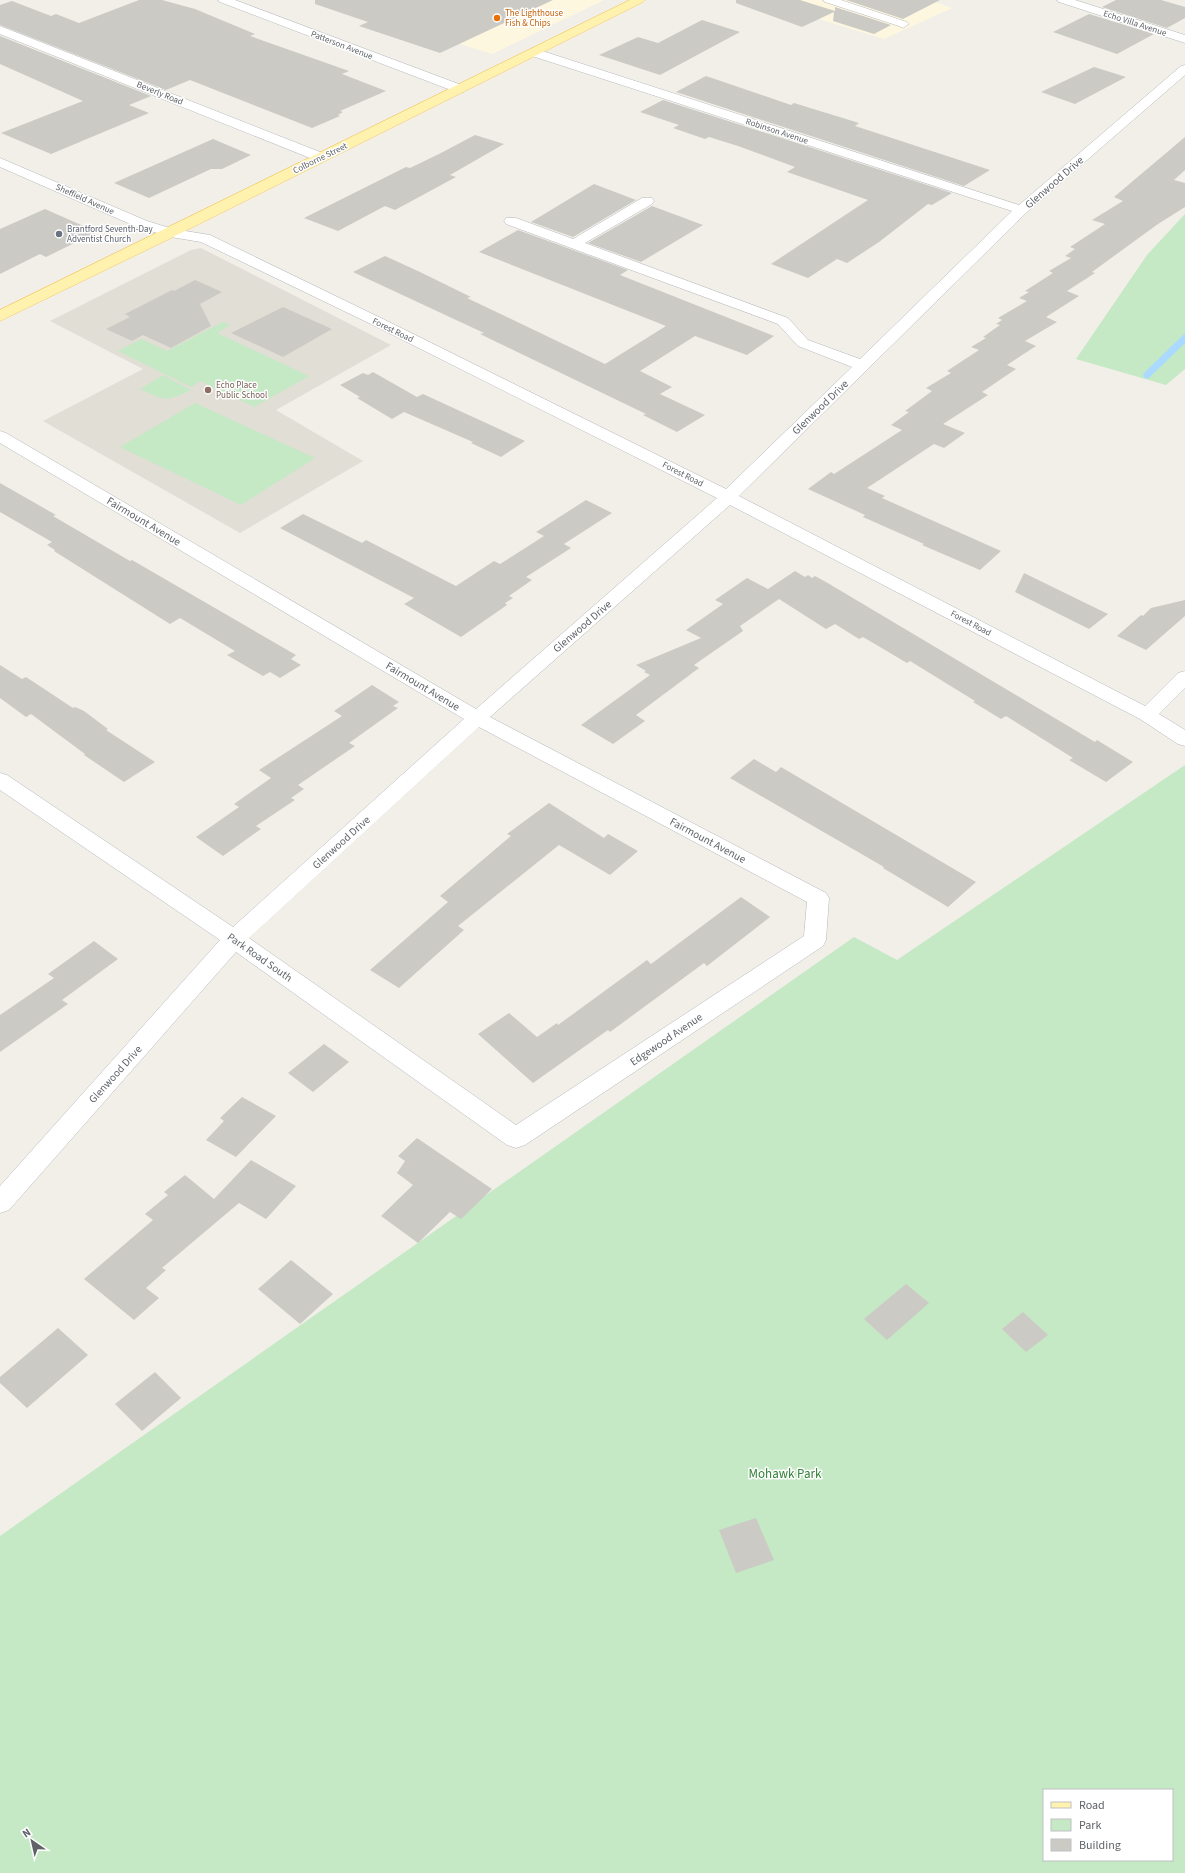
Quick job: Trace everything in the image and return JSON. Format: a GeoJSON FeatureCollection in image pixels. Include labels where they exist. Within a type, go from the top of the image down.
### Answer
{"type":"FeatureCollection","features":[{"type":"Feature","properties":{"kind":"main road","name":"Colborne Street"},"geometry":{"type":"LineString","coordinates":[[0,316],[171,233],[320,157],[460,90],[639,0]]}},
{"type":"Feature","properties":{"kind":"street","name":"Patterson Avenue"},"geometry":{"type":"LineString","coordinates":[[224,0],[460,90]]}},
{"type":"Feature","properties":{"kind":"street"},"geometry":{"type":"LineString","coordinates":[[829,0],[903,24]]}},
{"type":"Feature","properties":{"kind":"street","name":"Echo Villa Avenue"},"geometry":{"type":"LineString","coordinates":[[1063,0],[1185,39]]}},
{"type":"Feature","properties":{"kind":"street","name":"Beverly Road"},"geometry":{"type":"LineString","coordinates":[[0,30],[320,157]]}},
{"type":"Feature","properties":{"kind":"street","name":"Robinson Avenue"},"geometry":{"type":"LineString","coordinates":[[533,52],[1021,210]]}},
{"type":"Feature","properties":{"kind":"street","name":"Glenwood Drive"},"geometry":{"type":"LineString","coordinates":[[0,1203],[234,939],[477,718],[728,497],[1021,210],[1185,69]]}},
{"type":"Feature","properties":{"kind":"street","name":"Sheffield Avenue"},"geometry":{"type":"LineString","coordinates":[[0,162],[142,224],[171,233]]}},
{"type":"Feature","properties":{"kind":"street"},"geometry":{"type":"LineString","coordinates":[[574,244],[647,201]]}},
{"type":"Feature","properties":{"kind":"street"},"geometry":{"type":"LineString","coordinates":[[511,221],[783,321],[803,343],[862,365]]}},
{"type":"Feature","properties":{"kind":"street","name":"Forest Road"},"geometry":{"type":"LineString","coordinates":[[171,233],[205,238],[382,324],[728,497],[1147,715],[1185,739]]}},
{"type":"Feature","properties":{"kind":"street","name":"Fairmount Avenue"},"geometry":{"type":"LineString","coordinates":[[0,436],[477,718],[818,898],[815,940]]}},
{"type":"Feature","properties":{"kind":"street"},"geometry":{"type":"LineString","coordinates":[[1147,715],[1185,676]]}},
{"type":"Feature","properties":{"kind":"street","name":"Park Road South"},"geometry":{"type":"LineString","coordinates":[[0,780],[234,939],[516,1138]]}},
{"type":"Feature","properties":{"kind":"street","name":"Edgewood Avenue"},"geometry":{"type":"LineString","coordinates":[[516,1138],[815,940]]}},
{"type":"Feature","properties":{"kind":"shaded area"},"geometry":{"type":"Polygon","coordinates":[[[406,0],[604,0],[492,54],[412,29],[406,0]]]}},
{"type":"Feature","properties":{"kind":"shaded area"},"geometry":{"type":"Polygon","coordinates":[[[757,0],[929,0],[952,8],[884,39],[757,0]]]}},
{"type":"Feature","properties":{"kind":"shaded area","name":"Echo Place Public School"},"geometry":{"type":"Polygon","coordinates":[[[201,248],[391,345],[276,410],[363,461],[240,533],[43,421],[143,369],[50,321],[191,250],[201,248]]]}},
{"type":"Feature","properties":{"kind":"green space"},"geometry":{"type":"Polygon","coordinates":[[[1185,214],[1185,369],[1166,385],[1076,359],[1147,255],[1185,214]]]}},
{"type":"Feature","properties":{"kind":"green space"},"geometry":{"type":"Polygon","coordinates":[[[223,322],[230,325],[217,333],[309,376],[254,407],[201,381],[191,387],[118,351],[141,339],[167,351],[223,322]]]}},
{"type":"Feature","properties":{"kind":"green space"},"geometry":{"type":"Polygon","coordinates":[[[163,375],[191,390],[176,397],[161,398],[140,389],[163,375]]]}},
{"type":"Feature","properties":{"kind":"green space"},"geometry":{"type":"Polygon","coordinates":[[[195,403],[315,458],[241,505],[120,447],[195,403]]]}},
{"type":"Feature","properties":{"kind":"green space","name":"Mohawk Park"},"geometry":{"type":"Polygon","coordinates":[[[1185,765],[1185,1873],[0,1873],[0,1536],[854,937],[897,960],[1185,765]]]}},
{"type":"Feature","properties":{"kind":"building"},"geometry":{"type":"Polygon","coordinates":[[[139,0],[162,0],[195,9],[255,34],[250,36],[349,71],[342,74],[386,91],[340,111],[343,112],[338,115],[340,116],[312,128],[190,80],[166,90],[0,25],[0,5],[12,1],[51,16],[56,14],[79,23],[139,0]]]}},
{"type":"Feature","properties":{"kind":"building"},"geometry":{"type":"Polygon","coordinates":[[[315,0],[553,0],[440,53],[359,26],[368,22],[315,4],[315,0]]]}},
{"type":"Feature","properties":{"kind":"building"},"geometry":{"type":"Polygon","coordinates":[[[736,0],[800,0],[835,11],[835,7],[891,25],[874,34],[833,21],[834,12],[802,27],[736,3],[736,0]]]}},
{"type":"Feature","properties":{"kind":"building"},"geometry":{"type":"Polygon","coordinates":[[[846,0],[940,0],[903,19],[846,0]]]}},
{"type":"Feature","properties":{"kind":"building"},"geometry":{"type":"Polygon","coordinates":[[[1116,0],[1161,0],[1185,7],[1185,18],[1167,28],[1102,7],[1116,0]]]}},
{"type":"Feature","properties":{"kind":"building"},"geometry":{"type":"Polygon","coordinates":[[[1089,14],[1154,34],[1117,54],[1053,32],[1089,14]]]}},
{"type":"Feature","properties":{"kind":"building"},"geometry":{"type":"Polygon","coordinates":[[[702,20],[740,32],[660,75],[599,55],[638,37],[658,43],[702,20]]]}},
{"type":"Feature","properties":{"kind":"building"},"geometry":{"type":"Polygon","coordinates":[[[0,36],[151,96],[129,105],[149,113],[51,154],[1,133],[83,101],[0,64],[0,36]]]}},
{"type":"Feature","properties":{"kind":"building"},"geometry":{"type":"Polygon","coordinates":[[[1094,67],[1126,77],[1075,104],[1041,92],[1094,67]]]}},
{"type":"Feature","properties":{"kind":"building"},"geometry":{"type":"Polygon","coordinates":[[[706,76],[791,105],[794,103],[859,123],[855,126],[990,170],[964,186],[676,92],[706,76]]]}},
{"type":"Feature","properties":{"kind":"building"},"geometry":{"type":"Polygon","coordinates":[[[663,100],[952,193],[932,205],[928,204],[879,242],[847,263],[837,259],[808,278],[771,264],[868,200],[787,172],[795,167],[738,146],[709,137],[705,139],[673,128],[679,125],[640,112],[663,100]]]}},
{"type":"Feature","properties":{"kind":"building"},"geometry":{"type":"Polygon","coordinates":[[[475,135],[504,144],[450,175],[456,177],[395,210],[385,206],[338,231],[304,218],[406,167],[410,168],[441,153],[475,135]]]}},
{"type":"Feature","properties":{"kind":"building"},"geometry":{"type":"Polygon","coordinates":[[[1185,137],[1185,170],[1174,180],[1185,183],[1185,207],[1158,224],[1092,272],[1095,273],[1067,291],[1079,296],[1046,317],[1057,322],[1025,341],[1036,346],[1007,365],[1016,369],[982,392],[988,395],[943,424],[965,433],[944,448],[934,444],[867,488],[885,496],[882,498],[1001,551],[980,570],[922,545],[924,544],[863,517],[865,515],[808,489],[831,472],[834,474],[902,430],[891,425],[909,412],[905,411],[932,391],[926,388],[951,373],[947,371],[979,350],[971,347],[986,338],[983,337],[1000,325],[996,324],[1002,320],[998,318],[1027,301],[1019,298],[1029,292],[1025,291],[1053,273],[1049,271],[1071,258],[1065,256],[1075,249],[1070,247],[1105,224],[1092,220],[1123,201],[1114,197],[1185,137]]]}},
{"type":"Feature","properties":{"kind":"building"},"geometry":{"type":"Polygon","coordinates":[[[213,139],[251,155],[222,169],[211,169],[149,198],[114,183],[213,139]]]}},
{"type":"Feature","properties":{"kind":"building"},"geometry":{"type":"Polygon","coordinates":[[[594,184],[636,200],[573,237],[531,222],[594,184]]]}},
{"type":"Feature","properties":{"kind":"building"},"geometry":{"type":"Polygon","coordinates":[[[652,206],[703,225],[641,262],[588,243],[652,206]]]}},
{"type":"Feature","properties":{"kind":"building","name":"Brantford Seventh-Day Adventist Church"},"geometry":{"type":"Polygon","coordinates":[[[45,209],[97,232],[46,257],[40,254],[0,274],[0,229],[45,209]]]}},
{"type":"Feature","properties":{"kind":"building"},"geometry":{"type":"Polygon","coordinates":[[[518,230],[628,270],[620,275],[774,336],[747,355],[695,336],[640,371],[672,387],[660,394],[705,415],[677,432],[643,415],[646,414],[480,334],[484,333],[353,272],[385,256],[471,297],[467,298],[605,364],[666,326],[479,252],[518,230]]]}},
{"type":"Feature","properties":{"kind":"building"},"geometry":{"type":"Polygon","coordinates":[[[195,280],[222,292],[200,304],[211,326],[171,348],[143,335],[132,341],[106,329],[130,317],[125,314],[195,280]]]}},
{"type":"Feature","properties":{"kind":"building"},"geometry":{"type":"Polygon","coordinates":[[[283,307],[332,329],[283,357],[231,333],[283,307]]]}},
{"type":"Feature","properties":{"kind":"building"},"geometry":{"type":"Polygon","coordinates":[[[373,372],[417,397],[423,394],[525,441],[501,457],[471,443],[473,442],[404,412],[392,419],[357,398],[360,397],[340,385],[363,373],[368,375],[373,372]]]}},
{"type":"Feature","properties":{"kind":"building"},"geometry":{"type":"Polygon","coordinates":[[[0,483],[56,515],[53,516],[130,561],[132,560],[296,655],[291,659],[301,665],[280,678],[270,672],[263,676],[227,655],[235,651],[180,618],[170,624],[54,551],[55,550],[47,545],[52,542],[0,512],[0,483]]]}},
{"type":"Feature","properties":{"kind":"building"},"geometry":{"type":"Polygon","coordinates":[[[586,500],[612,513],[564,544],[571,548],[526,577],[532,580],[509,596],[513,598],[505,603],[507,605],[461,637],[404,604],[414,598],[280,528],[303,514],[362,543],[366,540],[456,586],[494,561],[500,564],[544,536],[536,532],[586,500]]]}},
{"type":"Feature","properties":{"kind":"building"},"geometry":{"type":"Polygon","coordinates":[[[795,571],[805,577],[808,575],[812,578],[815,576],[826,582],[1095,742],[1097,740],[1133,762],[1106,782],[1069,760],[1073,758],[1006,716],[1001,719],[973,702],[975,701],[910,661],[907,663],[863,637],[859,639],[835,624],[826,629],[779,599],[740,626],[743,631],[694,665],[699,668],[636,715],[645,721],[613,744],[581,725],[650,675],[636,665],[701,638],[686,630],[723,604],[715,600],[747,578],[768,589],[795,571]]]}},
{"type":"Feature","properties":{"kind":"building"},"geometry":{"type":"Polygon","coordinates":[[[1024,573],[1108,614],[1089,629],[1015,592],[1024,573]]]}},
{"type":"Feature","properties":{"kind":"building"},"geometry":{"type":"Polygon","coordinates":[[[1185,600],[1185,616],[1146,650],[1117,636],[1151,608],[1185,600]]]}},
{"type":"Feature","properties":{"kind":"building"},"geometry":{"type":"Polygon","coordinates":[[[0,665],[22,679],[26,677],[73,708],[75,707],[84,711],[108,729],[106,730],[155,762],[124,782],[84,755],[85,754],[31,714],[26,717],[0,698],[0,665]]]}},
{"type":"Feature","properties":{"kind":"building"},"geometry":{"type":"Polygon","coordinates":[[[372,685],[399,702],[393,706],[398,708],[349,743],[355,746],[298,785],[304,789],[291,798],[295,800],[256,826],[261,829],[223,856],[196,837],[239,807],[234,804],[271,778],[259,770],[342,716],[334,711],[372,685]]]}},
{"type":"Feature","properties":{"kind":"building"},"geometry":{"type":"Polygon","coordinates":[[[754,759],[776,772],[781,767],[976,882],[948,907],[883,868],[884,867],[730,778],[754,759]]]}},
{"type":"Feature","properties":{"kind":"building"},"geometry":{"type":"Polygon","coordinates":[[[549,803],[604,838],[608,834],[638,851],[610,875],[559,845],[458,926],[464,930],[399,988],[370,970],[448,902],[440,896],[511,836],[507,834],[549,803]]]}},
{"type":"Feature","properties":{"kind":"building"},"geometry":{"type":"Polygon","coordinates":[[[741,897],[770,917],[707,966],[704,963],[610,1032],[608,1030],[533,1083],[478,1034],[509,1013],[537,1037],[557,1023],[558,1025],[647,960],[651,964],[741,897]]]}},
{"type":"Feature","properties":{"kind":"building"},"geometry":{"type":"Polygon","coordinates":[[[94,941],[118,959],[62,1000],[68,1004],[0,1052],[0,1015],[54,978],[48,974],[94,941]]]}},
{"type":"Feature","properties":{"kind":"building"},"geometry":{"type":"Polygon","coordinates":[[[324,1044],[349,1062],[313,1092],[288,1073],[324,1044]]]}},
{"type":"Feature","properties":{"kind":"building"},"geometry":{"type":"Polygon","coordinates":[[[242,1097],[276,1116],[236,1157],[206,1140],[224,1121],[220,1118],[242,1097]]]}},
{"type":"Feature","properties":{"kind":"building"},"geometry":{"type":"Polygon","coordinates":[[[417,1138],[492,1189],[461,1219],[450,1212],[418,1243],[381,1216],[413,1185],[397,1173],[405,1161],[398,1156],[417,1138]]]}},
{"type":"Feature","properties":{"kind":"building"},"geometry":{"type":"Polygon","coordinates":[[[251,1160],[296,1186],[266,1219],[239,1203],[162,1268],[166,1270],[146,1288],[159,1298],[134,1320],[84,1279],[153,1220],[145,1214],[168,1195],[164,1192],[185,1175],[214,1199],[251,1160]]]}},
{"type":"Feature","properties":{"kind":"building"},"geometry":{"type":"Polygon","coordinates":[[[291,1260],[333,1294],[300,1324],[258,1289],[291,1260]]]}},
{"type":"Feature","properties":{"kind":"building"},"geometry":{"type":"Polygon","coordinates":[[[906,1284],[929,1303],[887,1340],[864,1319],[906,1284]]]}},
{"type":"Feature","properties":{"kind":"building"},"geometry":{"type":"Polygon","coordinates":[[[1023,1312],[1048,1335],[1026,1352],[1002,1329],[1023,1312]]]}},
{"type":"Feature","properties":{"kind":"building"},"geometry":{"type":"Polygon","coordinates":[[[58,1328],[88,1355],[27,1408],[0,1383],[0,1377],[58,1328]]]}},
{"type":"Feature","properties":{"kind":"building"},"geometry":{"type":"Polygon","coordinates":[[[155,1372],[181,1398],[142,1431],[115,1404],[155,1372]]]}},
{"type":"Feature","properties":{"kind":"building"},"geometry":{"type":"Polygon","coordinates":[[[756,1518],[774,1560],[736,1573],[719,1530],[756,1518]]]}},
{"type":"Feature","properties":{"kind":"waterway"},"geometry":{"type":"LineString","coordinates":[[1147,375],[1185,338]]}},
{"type":"Feature","properties":{"kind":"place","name":"The Lighthouse Fish & Chips"},"geometry":{"type":"Point","coordinates":[497,18]}},
{"type":"Feature","properties":{"kind":"place","name":"Brantford Seventh-Day Adventist Church"},"geometry":{"type":"Point","coordinates":[59,234]}},
{"type":"Feature","properties":{"kind":"place","name":"Echo Place Public School"},"geometry":{"type":"Point","coordinates":[208,390]}}]}
